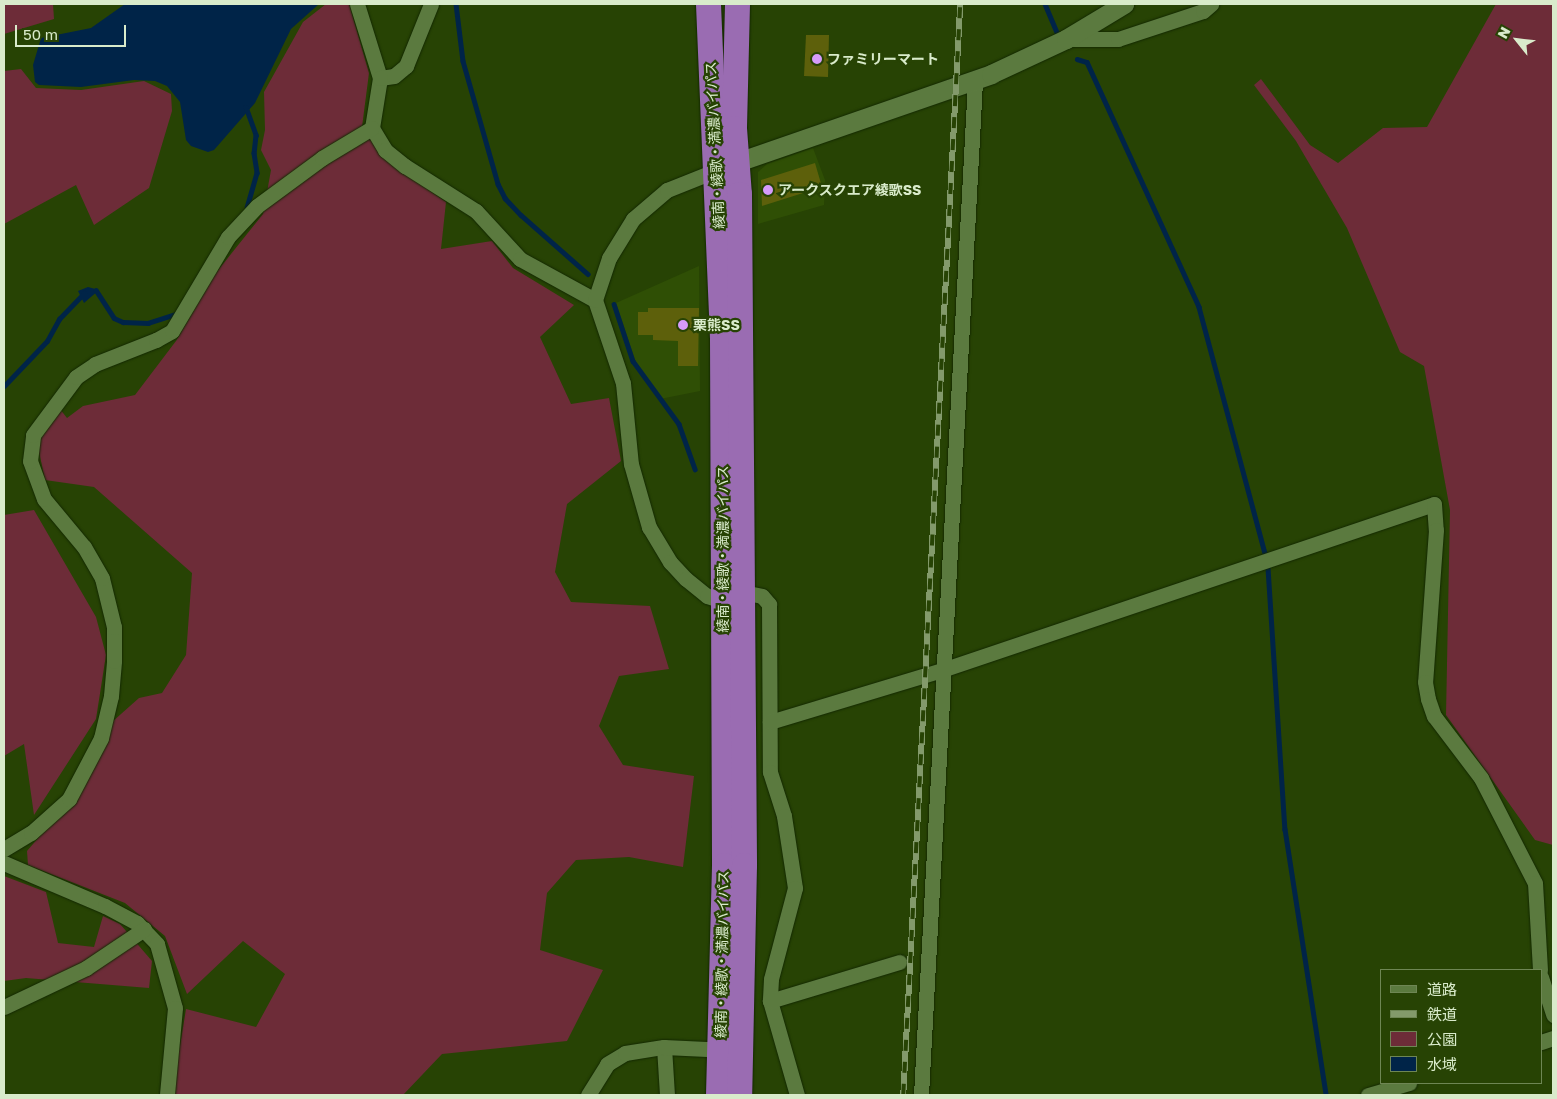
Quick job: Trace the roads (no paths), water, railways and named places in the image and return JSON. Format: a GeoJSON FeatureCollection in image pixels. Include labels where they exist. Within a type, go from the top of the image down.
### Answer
{"type":"FeatureCollection","features":[{"type":"Feature","properties":{"kind":"highway","name":"綾南・綾歌・満濃バイパス"},"geometry":{"type":"LineString","coordinates":[[708,4],[727,166]]}},
{"type":"Feature","properties":{"kind":"highway","name":"綾南・綾歌・満濃バイパス"},"geometry":{"type":"LineString","coordinates":[[718,1095],[730,1050],[744,865],[733,596],[727,166],[734,72],[736,4]]}},
{"type":"Feature","properties":{"kind":"highway","name":"綾南・綾歌・満濃バイパス"},"geometry":{"type":"LineString","coordinates":[[730,1050],[739,1095]]}},
{"type":"Feature","properties":{"kind":"street"},"geometry":{"type":"LineString","coordinates":[[357,4],[380,78],[372,128],[385,150],[405,166],[476,211],[502,243],[520,259],[595,300]]}},
{"type":"Feature","properties":{"kind":"street"},"geometry":{"type":"LineString","coordinates":[[380,78],[394,76],[406,66],[431,4]]}},
{"type":"Feature","properties":{"kind":"street"},"geometry":{"type":"LineString","coordinates":[[796,1095],[770,1001],[771,980],[795,888],[784,816],[770,772],[769,604],[762,596],[707,596],[686,580],[670,562],[649,527],[631,464],[623,383],[595,300],[609,258],[633,219],[667,190],[727,166],[975,80],[1066,39],[1124,4]]}},
{"type":"Feature","properties":{"kind":"street"},"geometry":{"type":"LineString","coordinates":[[1066,39],[1118,39],[1181,19],[1212,4]]}},
{"type":"Feature","properties":{"kind":"street"},"geometry":{"type":"LineString","coordinates":[[921,1095],[975,80]]}},
{"type":"Feature","properties":{"kind":"street"},"geometry":{"type":"LineString","coordinates":[[4,849],[31,833],[69,799],[101,738],[111,696],[114,661],[114,627],[102,578],[81,542],[44,499],[30,461],[33,435],[76,377],[95,364],[156,340],[172,331],[228,236],[257,206],[322,158],[372,128]]}},
{"type":"Feature","properties":{"kind":"street"},"geometry":{"type":"LineString","coordinates":[[770,722],[945,669],[1434,504],[1436,530],[1425,682],[1428,699],[1434,716],[1481,778],[1535,883],[1540,969]]}},
{"type":"Feature","properties":{"kind":"street"},"geometry":{"type":"LineString","coordinates":[[4,862],[105,906],[144,929],[158,944],[172,991],[174,1008],[167,1095]]}},
{"type":"Feature","properties":{"kind":"street"},"geometry":{"type":"LineString","coordinates":[[4,1007],[86,968],[144,929]]}},
{"type":"Feature","properties":{"kind":"street"},"geometry":{"type":"LineString","coordinates":[[770,1001],[900,962]]}},
{"type":"Feature","properties":{"kind":"street"},"geometry":{"type":"LineString","coordinates":[[1542,979],[1553,1015]]}},
{"type":"Feature","properties":{"kind":"street"},"geometry":{"type":"LineString","coordinates":[[664,1047],[667,1095]]}},
{"type":"Feature","properties":{"kind":"street"},"geometry":{"type":"LineString","coordinates":[[588,1095],[601,1071],[618,1057],[634,1050],[664,1047],[730,1050]]}},
{"type":"Feature","properties":{"kind":"street"},"geometry":{"type":"LineString","coordinates":[[1368,1095],[1405,1084]]}},
{"type":"Feature","properties":{"kind":"water"},"geometry":{"type":"Polygon","coordinates":[[[125,4],[319,4],[291,29],[255,103],[214,150],[208,152],[191,146],[186,140],[180,102],[167,86],[155,81],[134,80],[81,87],[39,85],[35,82],[33,65],[41,38],[91,28],[125,4]]]}},
{"type":"Feature","properties":{"kind":"water"},"geometry":{"type":"Polygon","coordinates":[[[88,287],[99,290],[84,303],[78,291],[88,287]]]}},
{"type":"Feature","properties":{"kind":"waterway"},"geometry":{"type":"LineString","coordinates":[[456,4],[463,61],[498,184],[505,198],[521,215],[588,274]]}},
{"type":"Feature","properties":{"kind":"waterway"},"geometry":{"type":"LineString","coordinates":[[1045,4],[1058,34]]}},
{"type":"Feature","properties":{"kind":"waterway"},"geometry":{"type":"LineString","coordinates":[[1077,59],[1087,62],[1199,307],[1265,553]]}},
{"type":"Feature","properties":{"kind":"waterway"},"geometry":{"type":"LineString","coordinates":[[246,107],[256,135],[254,153],[257,173],[247,207]]}},
{"type":"Feature","properties":{"kind":"waterway"},"geometry":{"type":"LineString","coordinates":[[96,290],[114,318],[123,322],[148,323],[176,314]]}},
{"type":"Feature","properties":{"kind":"waterway"},"geometry":{"type":"LineString","coordinates":[[4,386],[47,341],[59,319],[84,293]]}},
{"type":"Feature","properties":{"kind":"waterway"},"geometry":{"type":"LineString","coordinates":[[614,304],[633,361],[679,424],[695,469]]}},
{"type":"Feature","properties":{"kind":"waterway"},"geometry":{"type":"LineString","coordinates":[[1268,568],[1285,829],[1326,1095]]}},
{"type":"Feature","properties":{"kind":"railway"},"geometry":{"type":"LineString","coordinates":[[903,1095],[960,4]]}},
{"type":"Feature","properties":{"kind":"place","name":"ファミリーマート"},"geometry":{"type":"Point","coordinates":[817,59]}},
{"type":"Feature","properties":{"kind":"place","name":"アークスクエア綾歌SS"},"geometry":{"type":"Point","coordinates":[768,190]}},
{"type":"Feature","properties":{"kind":"place","name":"栗熊SS"},"geometry":{"type":"Point","coordinates":[683,325]}}]}
